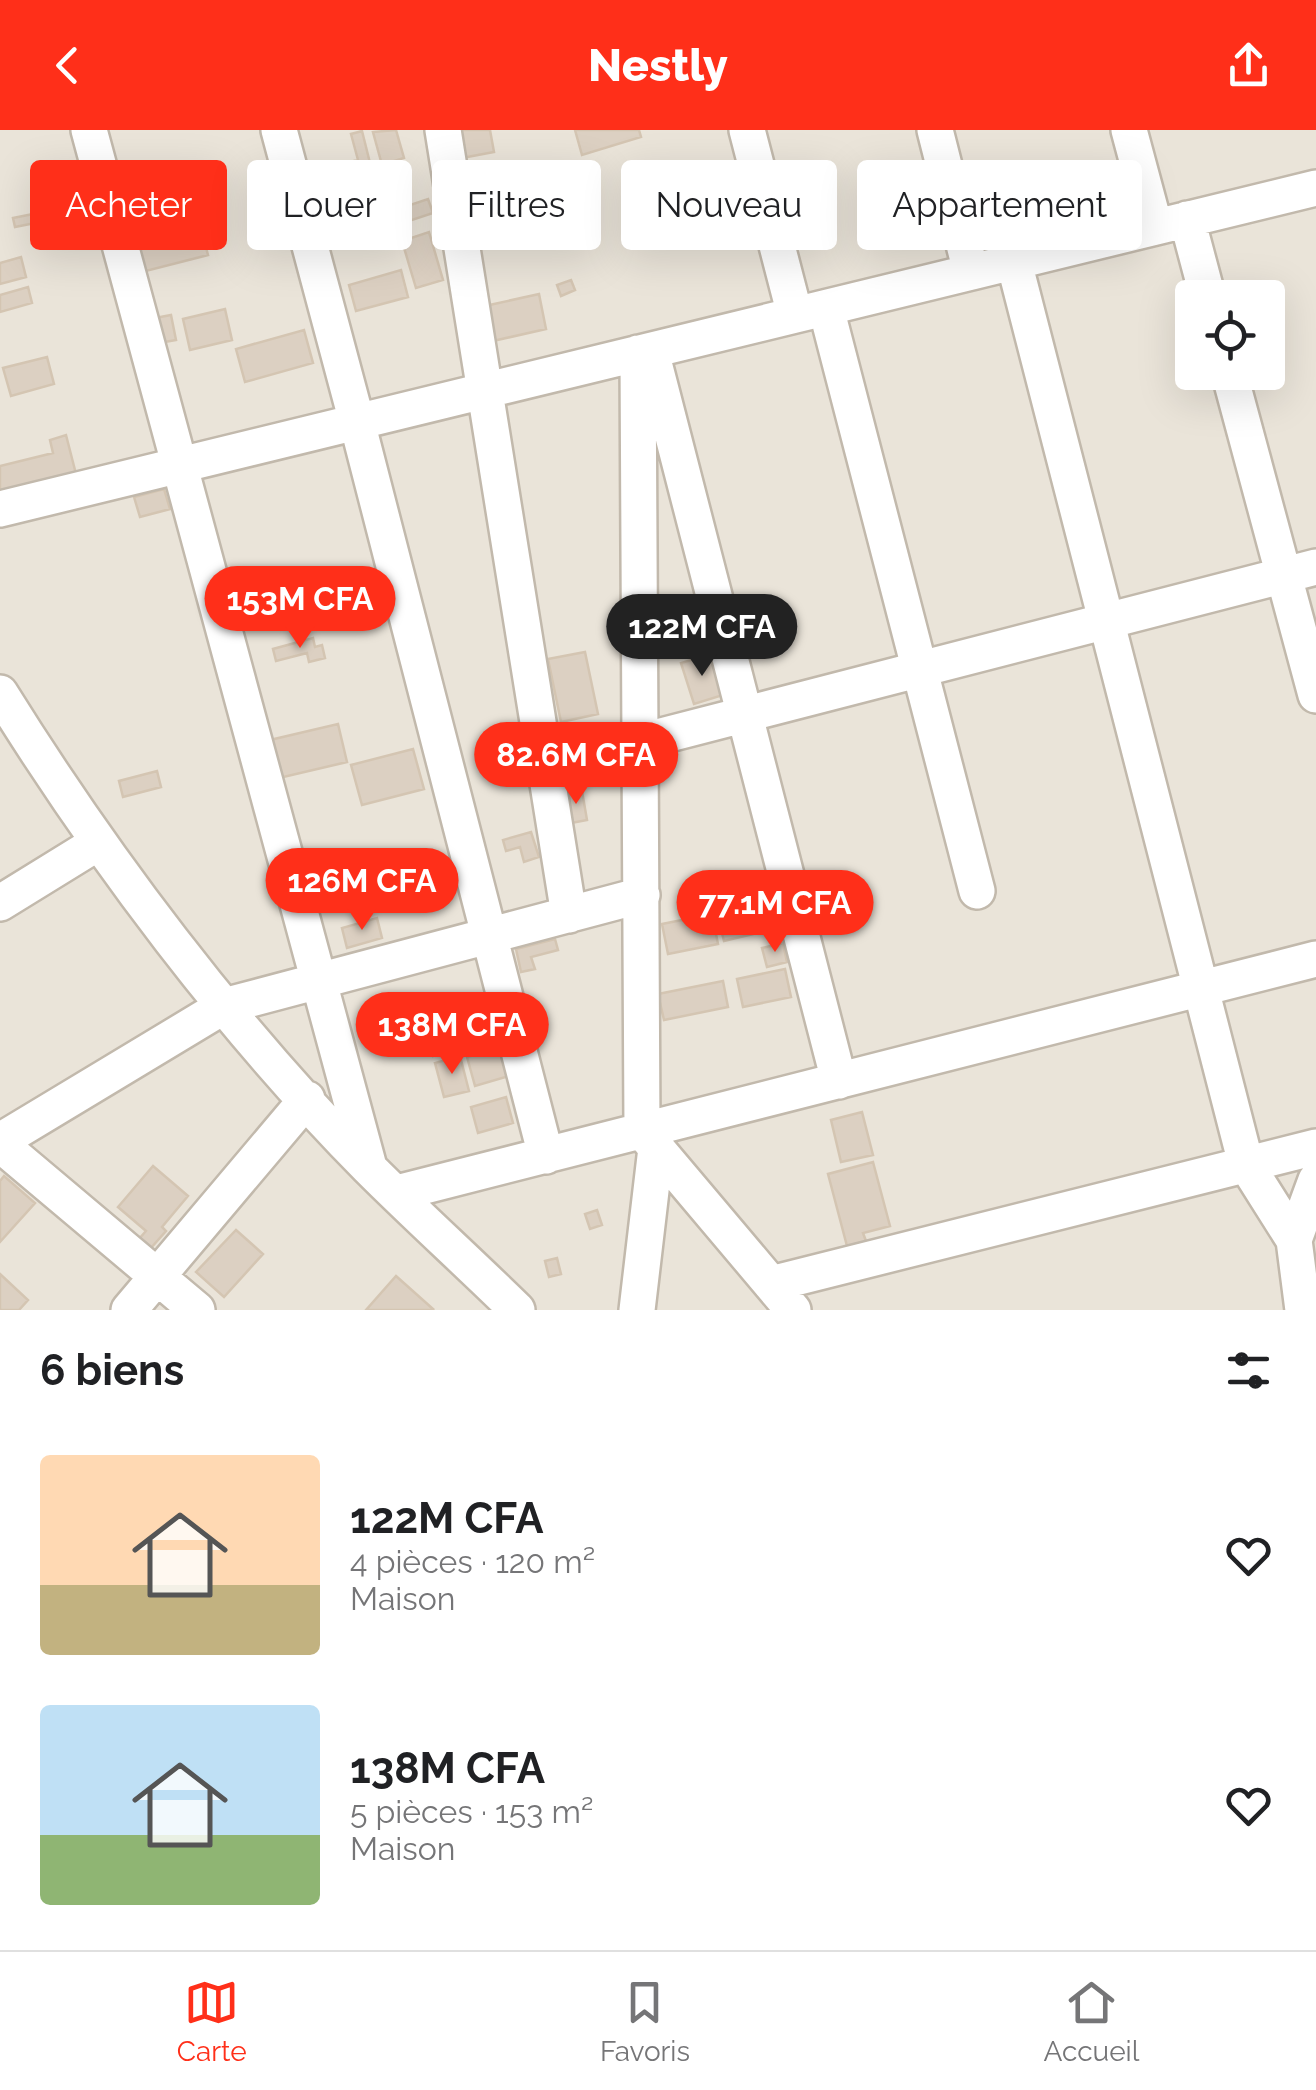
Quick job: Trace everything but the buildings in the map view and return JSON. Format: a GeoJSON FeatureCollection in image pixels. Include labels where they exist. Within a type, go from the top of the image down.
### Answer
{"type":"FeatureCollection","features":[{"type":"Feature","properties":{"kind":"street"},"geometry":{"type":"LineString","coordinates":[[89,130],[368,1168]]}},
{"type":"Feature","properties":{"kind":"street"},"geometry":{"type":"LineString","coordinates":[[278,130],[546,1156]]}},
{"type":"Feature","properties":{"kind":"street"},"geometry":{"type":"LineString","coordinates":[[443,130],[569,915]]}},
{"type":"Feature","properties":{"kind":"street"},"geometry":{"type":"LineString","coordinates":[[747,130],[810,312],[920,670],[977,891]]}},
{"type":"Feature","properties":{"kind":"street"},"geometry":{"type":"LineString","coordinates":[[935,130],[971,272]]}},
{"type":"Feature","properties":{"kind":"street"},"geometry":{"type":"LineString","coordinates":[[1128,130],[1199,280]]}},
{"type":"Feature","properties":{"kind":"street"},"geometry":{"type":"LineString","coordinates":[[0,509],[1316,188]]}},
{"type":"Feature","properties":{"kind":"street"},"geometry":{"type":"LineString","coordinates":[[1014,262],[1246,1164],[1294,1240],[1304,1310]]}},
{"type":"Feature","properties":{"kind":"street"},"geometry":{"type":"LineString","coordinates":[[645,352],[745,714],[838,1081]]}},
{"type":"Feature","properties":{"kind":"street"},"geometry":{"type":"LineString","coordinates":[[636,1310],[649,1139],[642,896],[645,352]]}},
{"type":"Feature","properties":{"kind":"street"},"geometry":{"type":"LineString","coordinates":[[1235,390],[1300,571],[1316,695]]}},
{"type":"Feature","properties":{"kind":"street"},"geometry":{"type":"LineString","coordinates":[[642,742],[1300,571]]}},
{"type":"Feature","properties":{"kind":"street"},"geometry":{"type":"LineString","coordinates":[[2,700],[64,796],[224,1006],[368,1168],[517,1310]]}},
{"type":"Feature","properties":{"kind":"street"},"geometry":{"type":"LineString","coordinates":[[0,903],[99,842]]}},
{"type":"Feature","properties":{"kind":"street"},"geometry":{"type":"LineString","coordinates":[[197,1310],[0,1142],[224,1006],[642,896]]}},
{"type":"Feature","properties":{"kind":"street"},"geometry":{"type":"LineString","coordinates":[[397,1194],[546,1156],[649,1139],[838,1081],[1316,959]]}},
{"type":"Feature","properties":{"kind":"street"},"geometry":{"type":"LineString","coordinates":[[129,1310],[307,1098]]}},
{"type":"Feature","properties":{"kind":"street"},"geometry":{"type":"LineString","coordinates":[[649,1139],[782,1297],[1316,1147]]}},
{"type":"Feature","properties":{"kind":"street"},"geometry":{"type":"LineString","coordinates":[[1294,1240],[1316,1180]]}},
{"type":"Feature","properties":{"kind":"shaded area"},"geometry":{"type":"Polygon","coordinates":[[[0,130],[1316,130],[1316,1310],[0,1310],[0,130]]]}}]}
